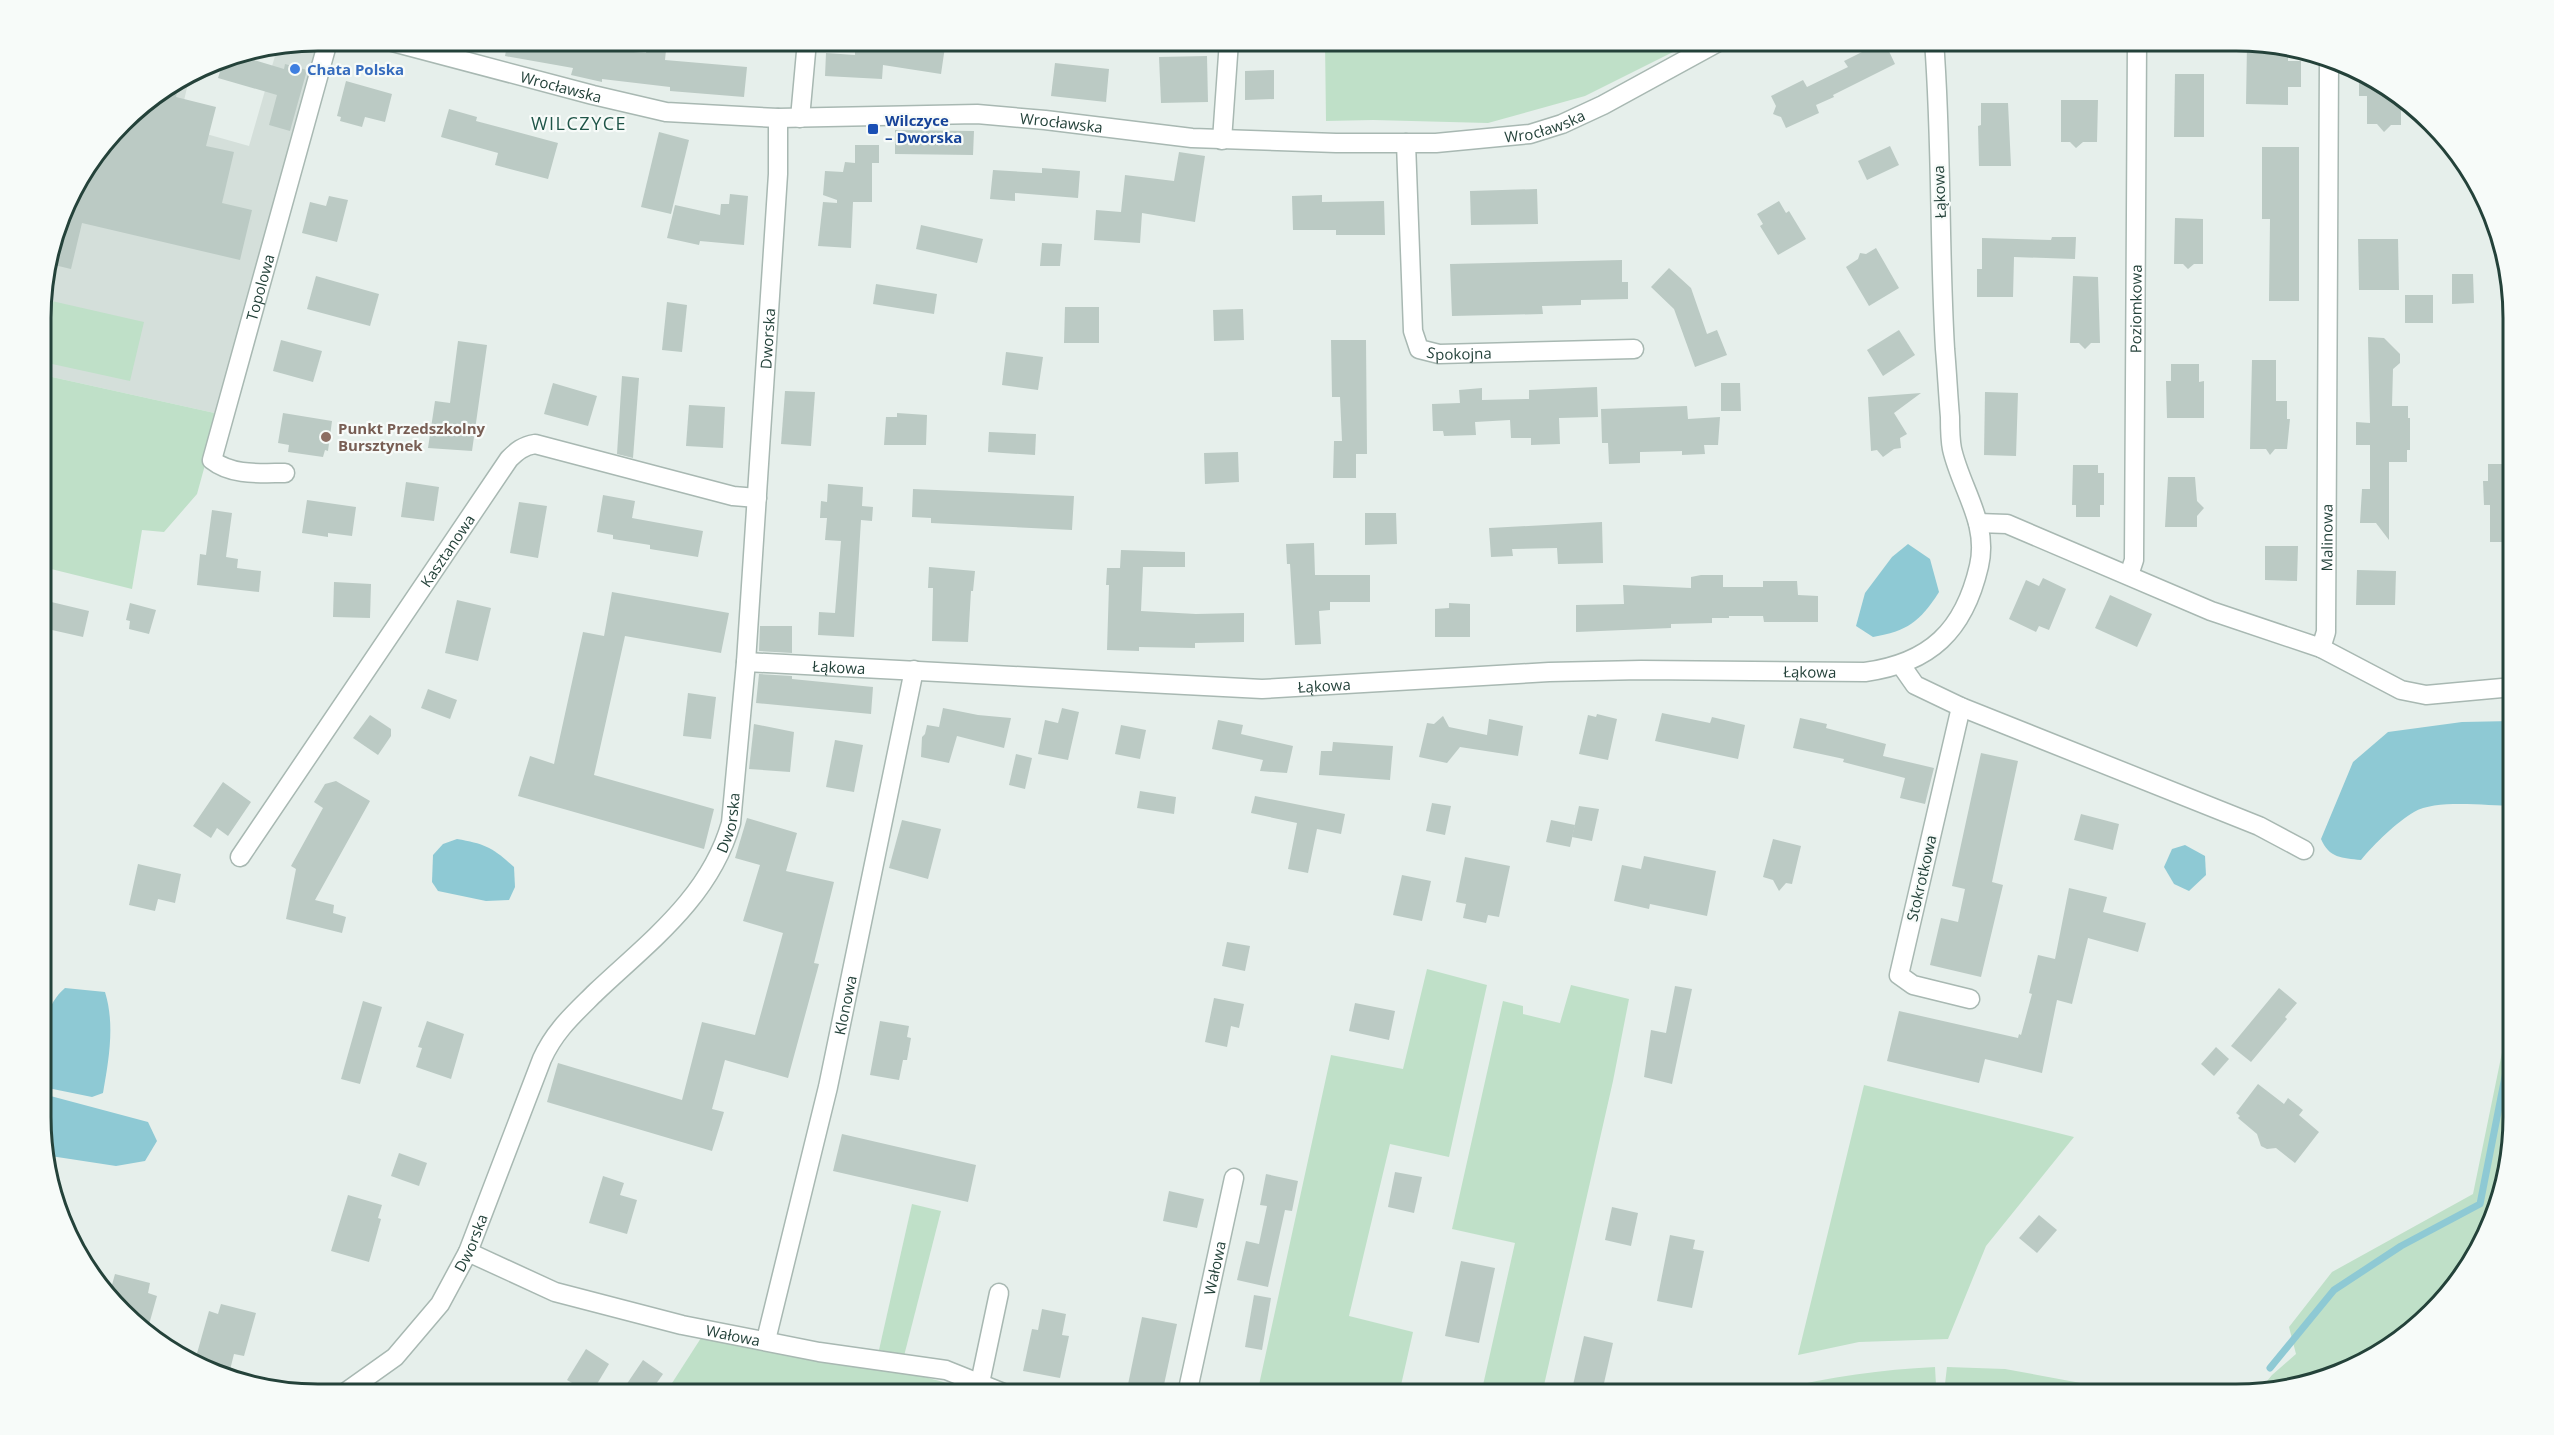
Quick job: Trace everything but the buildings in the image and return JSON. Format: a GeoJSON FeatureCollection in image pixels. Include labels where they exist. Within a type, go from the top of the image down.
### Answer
{"type":"FeatureCollection","features":[{"type":"Feature","properties":{"kind":"street","name":"Topolowa"},"geometry":{"type":"LineString","coordinates":[[285,473],[250,473],[221,467],[212,460],[325,51]]}},
{"type":"Feature","properties":{"kind":"street","name":"Wrocławska"},"geometry":{"type":"LineString","coordinates":[[430,51],[603,98],[666,112],[778,118],[977,114],[1222,140],[1406,143],[1498,138],[1530,134],[1562,124],[1603,105],[1700,51]]}},
{"type":"Feature","properties":{"kind":"street"},"geometry":{"type":"LineString","coordinates":[[800,118],[806,51]]}},
{"type":"Feature","properties":{"kind":"street"},"geometry":{"type":"LineString","coordinates":[[1222,140],[1228,51]]}},
{"type":"Feature","properties":{"kind":"street","name":"Łąkowa"},"geometry":{"type":"LineString","coordinates":[[746,662],[1262,689],[1549,672],[1641,670],[1865,672],[1901,665],[1937,645],[1957,621],[1979,566],[1982,538],[1952,447],[1942,299],[1934,51]]}},
{"type":"Feature","properties":{"kind":"street","name":"Poziomkowa"},"geometry":{"type":"LineString","coordinates":[[2129,575],[2134,560],[2137,51]]}},
{"type":"Feature","properties":{"kind":"street","name":"Malinowa"},"geometry":{"type":"LineString","coordinates":[[2320,648],[2326,632],[2330,68]]}},
{"type":"Feature","properties":{"kind":"street","name":"Dworska"},"geometry":{"type":"LineString","coordinates":[[358,1384],[395,1357],[426,1324],[440,1304],[468,1252],[550,1041],[558,1029],[695,896],[718,860],[731,823],[746,662],[778,174],[778,118]]}},
{"type":"Feature","properties":{"kind":"street","name":"Spokojna"},"geometry":{"type":"LineString","coordinates":[[1406,143],[1413,331],[1419,349],[1439,354],[1634,349]]}},
{"type":"Feature","properties":{"kind":"street","name":"Kasztanowa"},"geometry":{"type":"LineString","coordinates":[[240,857],[502,469],[525,445],[535,444],[733,496],[756,498]]}},
{"type":"Feature","properties":{"kind":"street"},"geometry":{"type":"LineString","coordinates":[[1978,523],[2007,524],[2211,611],[2320,648],[2414,694],[2426,695],[2503,688]]}},
{"type":"Feature","properties":{"kind":"street"},"geometry":{"type":"LineString","coordinates":[[1901,665],[1915,685],[1961,707],[2281,836],[2304,850]]}},
{"type":"Feature","properties":{"kind":"street","name":"Klonowa"},"geometry":{"type":"LineString","coordinates":[[766,1340],[828,1087],[914,670]]}},
{"type":"Feature","properties":{"kind":"street","name":"Stokrotkowa"},"geometry":{"type":"LineString","coordinates":[[1961,707],[1899,975],[1913,985],[1970,999]]}},
{"type":"Feature","properties":{"kind":"street","name":"Wałowa"},"geometry":{"type":"LineString","coordinates":[[1188,1384],[1234,1178]]}},
{"type":"Feature","properties":{"kind":"street","name":"Wałowa"},"geometry":{"type":"LineString","coordinates":[[468,1252],[555,1292],[682,1325],[819,1352],[946,1370],[980,1383]]}},
{"type":"Feature","properties":{"kind":"street"},"geometry":{"type":"LineString","coordinates":[[980,1383],[999,1293]]}},
{"type":"Feature","properties":{"kind":"shaded area"},"geometry":{"type":"Polygon","coordinates":[[[319,51],[219,414],[51,377],[53,283],[60,249],[78,200],[96,169],[117,142],[155,106],[188,85],[178,126],[249,146],[275,54],[319,51]]]}},
{"type":"Feature","properties":{"kind":"green space"},"geometry":{"type":"Polygon","coordinates":[[[1325,51],[1675,51],[1585,96],[1488,123],[1326,121],[1325,51]]]}},
{"type":"Feature","properties":{"kind":"green space"},"geometry":{"type":"Polygon","coordinates":[[[52,301],[144,322],[130,381],[51,364],[52,301]]]}},
{"type":"Feature","properties":{"kind":"green space"},"geometry":{"type":"Polygon","coordinates":[[[51,377],[219,414],[197,494],[164,532],[142,530],[132,589],[51,569],[51,377]]]}},
{"type":"Feature","properties":{"kind":"green space"},"geometry":{"type":"Polygon","coordinates":[[[1427,969],[1487,985],[1449,1157],[1390,1144],[1349,1316],[1413,1332],[1401,1384],[1259,1384],[1331,1055],[1403,1069],[1427,969]]]}},
{"type":"Feature","properties":{"kind":"green space"},"geometry":{"type":"Polygon","coordinates":[[[1571,985],[1629,999],[1613,1081],[1544,1384],[1483,1384],[1515,1243],[1452,1229],[1503,1001],[1523,1006],[1523,1014],[1560,1023],[1571,985]]]}},
{"type":"Feature","properties":{"kind":"green space"},"geometry":{"type":"Polygon","coordinates":[[[2503,1048],[2503,1117],[2498,1169],[2483,1219],[2458,1266],[2425,1306],[2385,1339],[2354,1357],[2322,1370],[2266,1382],[2296,1354],[2289,1327],[2332,1272],[2473,1194],[2503,1048]]]}},
{"type":"Feature","properties":{"kind":"green space"},"geometry":{"type":"Polygon","coordinates":[[[1864,1085],[2074,1137],[1986,1246],[1948,1339],[1859,1342],[1798,1355],[1864,1085]]]}},
{"type":"Feature","properties":{"kind":"green space"},"geometry":{"type":"Polygon","coordinates":[[[912,1204],[941,1211],[904,1356],[879,1350],[912,1204]]]}},
{"type":"Feature","properties":{"kind":"green space"},"geometry":{"type":"Polygon","coordinates":[[[701,1338],[913,1374],[951,1384],[671,1384],[701,1338]]]}},
{"type":"Feature","properties":{"kind":"green space"},"geometry":{"type":"Polygon","coordinates":[[[1935,1367],[1936,1384],[1801,1384],[1848,1376],[1935,1367]]]}},
{"type":"Feature","properties":{"kind":"green space"},"geometry":{"type":"Polygon","coordinates":[[[1947,1367],[2005,1369],[2086,1384],[1945,1384],[1947,1367]]]}},
{"type":"Feature","properties":{"kind":"water"},"geometry":{"type":"Polygon","coordinates":[[[1908,544],[1930,559],[1939,592],[1912,624],[1895,632],[1873,637],[1856,626],[1865,593],[1892,557],[1908,544]]]}},
{"type":"Feature","properties":{"kind":"water"},"geometry":{"type":"Polygon","coordinates":[[[2503,721],[2503,805],[2448,804],[2424,808],[2407,816],[2393,827],[2361,860],[2337,856],[2328,850],[2321,839],[2353,762],[2388,732],[2462,722],[2503,721]]]}},
{"type":"Feature","properties":{"kind":"water"},"geometry":{"type":"Polygon","coordinates":[[[457,839],[488,847],[514,867],[515,887],[509,900],[486,901],[438,891],[432,882],[433,855],[443,844],[457,839]]]}},
{"type":"Feature","properties":{"kind":"water"},"geometry":{"type":"Polygon","coordinates":[[[2185,845],[2205,856],[2206,875],[2189,891],[2174,884],[2164,867],[2172,849],[2185,845]]]}},
{"type":"Feature","properties":{"kind":"water"},"geometry":{"type":"Polygon","coordinates":[[[65,988],[105,992],[110,1016],[110,1042],[103,1093],[92,1097],[51,1089],[51,1007],[65,988]]]}},
{"type":"Feature","properties":{"kind":"water"},"geometry":{"type":"Polygon","coordinates":[[[51,1096],[148,1122],[157,1141],[145,1161],[116,1166],[54,1156],[51,1096]]]}},
{"type":"Feature","properties":{"kind":"waterway"},"geometry":{"type":"LineString","coordinates":[[2270,1368],[2334,1290],[2401,1246],[2480,1204],[2503,1087]]}},
{"type":"Feature","properties":{"kind":"place","name":"Chata Polska"},"geometry":{"type":"Point","coordinates":[295,69]}},
{"type":"Feature","properties":{"kind":"place","name":"Wilczyce – Dworska"},"geometry":{"type":"Point","coordinates":[873,129]}},
{"type":"Feature","properties":{"kind":"place","name":"Punkt Przedszkolny Bursztynek"},"geometry":{"type":"Point","coordinates":[326,437]}},
{"type":"Feature","properties":{"kind":"district","name":"WILCZYCE"},"geometry":{"type":"Point","coordinates":[579,123]}}]}
